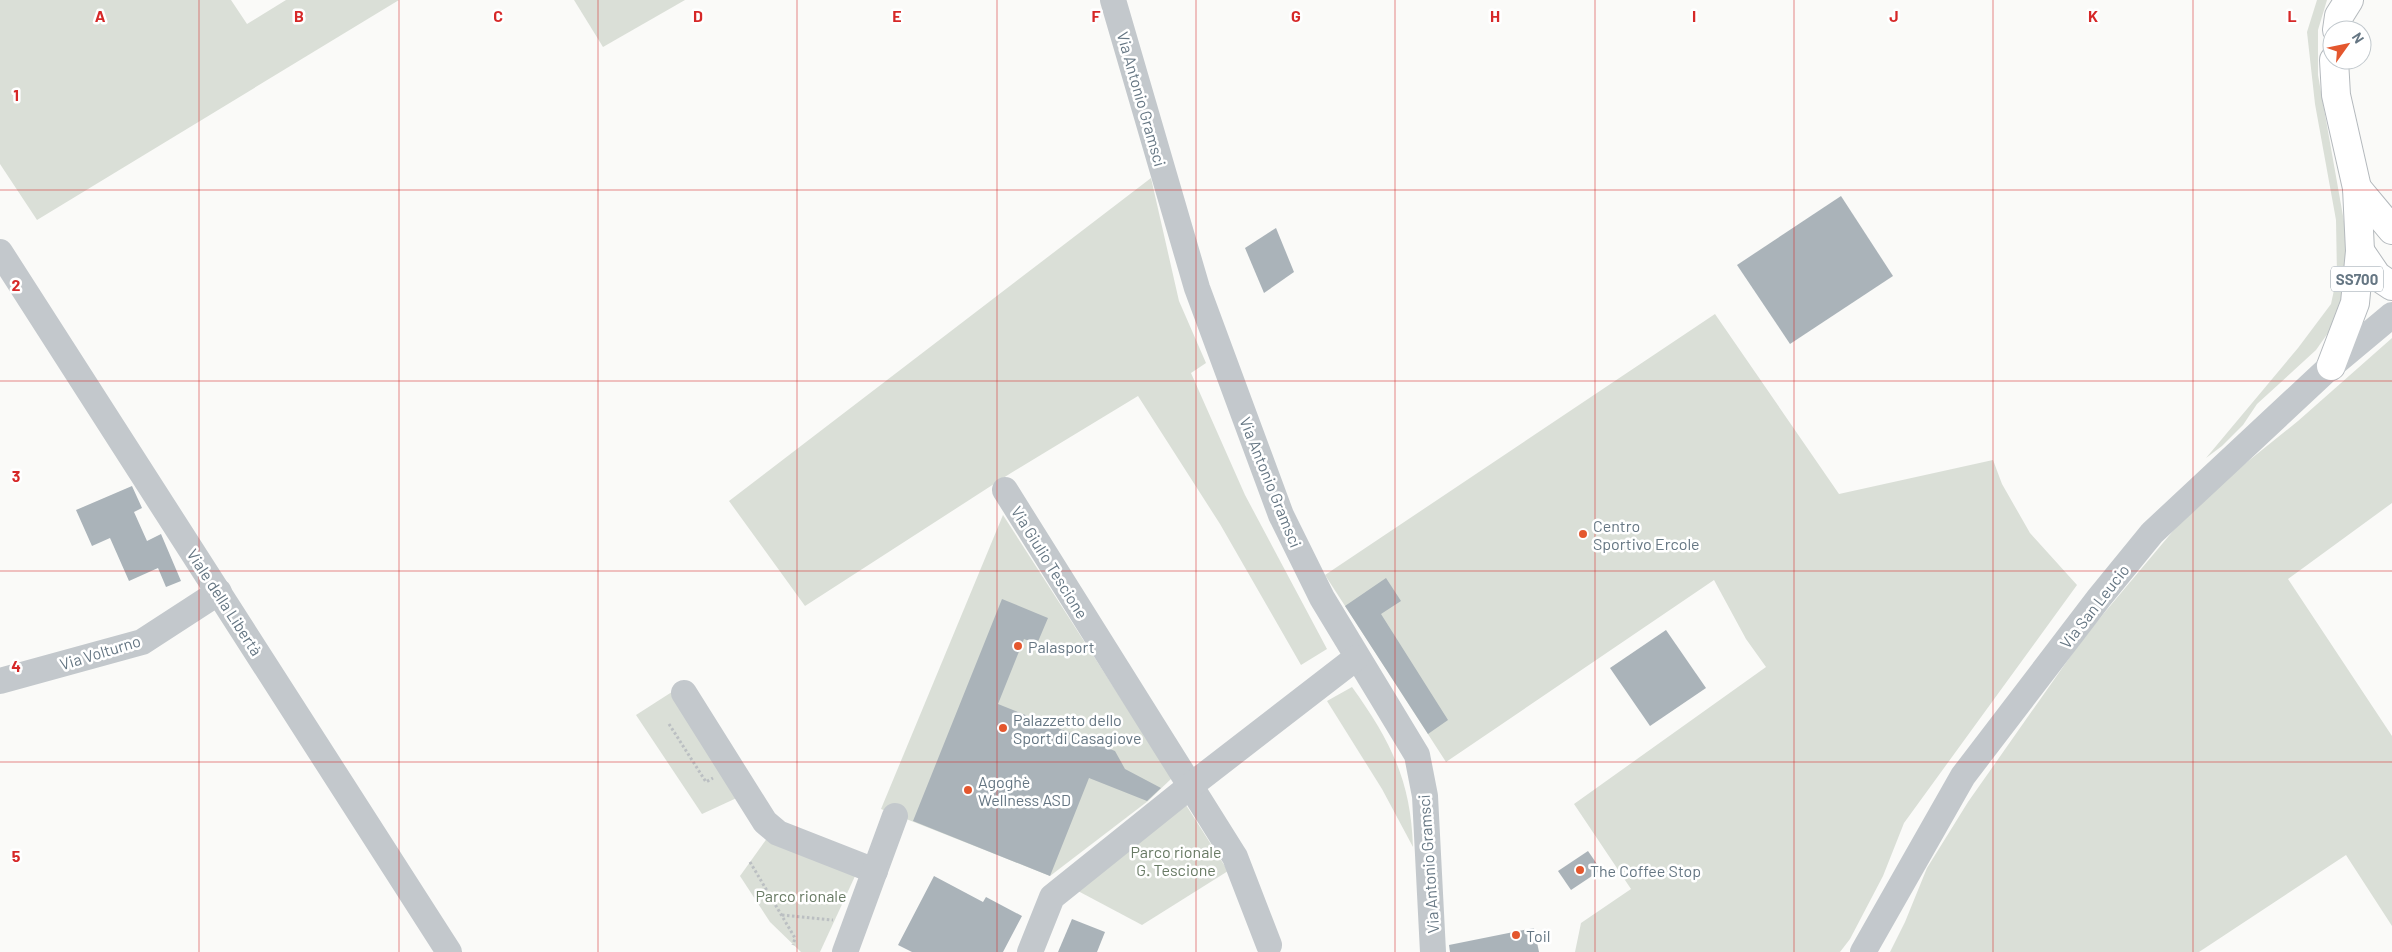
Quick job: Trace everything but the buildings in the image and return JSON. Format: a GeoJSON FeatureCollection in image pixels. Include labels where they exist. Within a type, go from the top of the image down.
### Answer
{"type":"FeatureCollection","features":[{"type":"Feature","properties":{"kind":"highway"},"geometry":{"type":"LineString","coordinates":[[2338,20],[2349,0]]}},
{"type":"Feature","properties":{"kind":"highway","name":"SS700"},"geometry":{"type":"LineString","coordinates":[[2331,366],[2354,303],[2360,251],[2357,188],[2336,95],[2335,70]]}},
{"type":"Feature","properties":{"kind":"highway","name":"SS700"},"geometry":{"type":"LineString","coordinates":[[2357,188],[2392,230]]}},
{"type":"Feature","properties":{"kind":"highway","name":"SS700"},"geometry":{"type":"LineString","coordinates":[[2360,251],[2377,276],[2392,286]]}},
{"type":"Feature","properties":{"kind":"street","name":"Via Antonio Gramsci"},"geometry":{"type":"LineString","coordinates":[[1113,0],[1197,288],[1281,515],[1322,598],[1356,658],[1394,713],[1417,756],[1425,796],[1433,952]]}},
{"type":"Feature","properties":{"kind":"street","name":"Viale della Libertà"},"geometry":{"type":"LineString","coordinates":[[0,252],[450,952]]}},
{"type":"Feature","properties":{"kind":"street","name":"Via San Leucio"},"geometry":{"type":"LineString","coordinates":[[1863,952],[1963,776],[2099,598],[2152,533],[2331,366],[2392,315]]}},
{"type":"Feature","properties":{"kind":"street","name":"Via Giulio Tescione"},"geometry":{"type":"LineString","coordinates":[[1006,490],[1189,787],[1235,857],[1269,945]]}},
{"type":"Feature","properties":{"kind":"street","name":"Via Volturno"},"geometry":{"type":"LineString","coordinates":[[0,681],[142,642],[219,592]]}},
{"type":"Feature","properties":{"kind":"street"},"geometry":{"type":"LineString","coordinates":[[1030,952],[1052,897],[1189,787],[1356,658]]}},
{"type":"Feature","properties":{"kind":"street"},"geometry":{"type":"LineString","coordinates":[[684,693],[765,822],[778,833],[875,871]]}},
{"type":"Feature","properties":{"kind":"street"},"geometry":{"type":"LineString","coordinates":[[845,952],[895,816]]}},
{"type":"Feature","properties":{"kind":"path"},"geometry":{"type":"LineString","coordinates":[[669,724],[706,782],[731,766]]}},
{"type":"Feature","properties":{"kind":"path"},"geometry":{"type":"LineString","coordinates":[[750,862],[795,938],[793,944]]}},
{"type":"Feature","properties":{"kind":"path"},"geometry":{"type":"LineString","coordinates":[[781,915],[856,922]]}},
{"type":"Feature","properties":{"kind":"green space"},"geometry":{"type":"Polygon","coordinates":[[[0,0],[231,0],[247,24],[286,0],[399,0],[37,220],[0,164],[0,0]]]}},
{"type":"Feature","properties":{"kind":"green space"},"geometry":{"type":"Polygon","coordinates":[[[574,0],[685,0],[603,47],[574,0]]]}},
{"type":"Feature","properties":{"kind":"green space"},"geometry":{"type":"Polygon","coordinates":[[[2317,0],[2327,0],[2318,30],[2318,75],[2351,261],[2343,303],[2335,323],[2316,350],[2257,404],[2243,425],[2222,446],[2206,458],[2298,348],[2331,304],[2337,276],[2336,220],[2315,104],[2307,32],[2317,0]]]}},
{"type":"Feature","properties":{"kind":"green space"},"geometry":{"type":"Polygon","coordinates":[[[1151,178],[1179,301],[1206,363],[1191,373],[1245,495],[1327,649],[1301,665],[1220,524],[1138,396],[1011,473],[805,606],[729,501],[1151,178]]]}},
{"type":"Feature","properties":{"kind":"green space"},"geometry":{"type":"Polygon","coordinates":[[[1715,314],[1839,494],[1993,460],[2002,484],[2030,533],[2077,585],[1904,823],[1883,876],[1850,939],[1840,952],[1575,952],[1581,923],[1631,889],[1574,804],[1766,667],[1746,639],[1714,580],[1446,762],[1325,575],[1715,314]]]}},
{"type":"Feature","properties":{"kind":"green space"},"geometry":{"type":"Polygon","coordinates":[[[2392,338],[2392,503],[2288,579],[2392,736],[2392,926],[2346,855],[2199,952],[1890,952],[1905,922],[1927,868],[1968,802],[2084,637],[2173,531],[2216,487],[2298,421],[2392,338]]]}},
{"type":"Feature","properties":{"kind":"green space","name":"Palasport"},"geometry":{"type":"Polygon","coordinates":[[[1003,515],[1172,778],[1148,801],[1050,876],[881,809],[1003,515]]]}},
{"type":"Feature","properties":{"kind":"green space"},"geometry":{"type":"Polygon","coordinates":[[[1352,687],[1377,725],[1396,762],[1408,801],[1413,847],[1382,789],[1327,701],[1352,687]]]}},
{"type":"Feature","properties":{"kind":"green space"},"geometry":{"type":"Polygon","coordinates":[[[675,690],[741,796],[702,814],[636,715],[675,690]]]}},
{"type":"Feature","properties":{"kind":"green space","name":"Parco rionale G. Tescione"},"geometry":{"type":"Polygon","coordinates":[[[1186,805],[1228,871],[1142,925],[1078,891],[1186,805]]]}},
{"type":"Feature","properties":{"kind":"green space","name":"Parco rionale"},"geometry":{"type":"Polygon","coordinates":[[[768,837],[856,874],[820,952],[801,952],[770,922],[740,876],[768,837]]]}},
{"type":"Feature","properties":{"kind":"place","name":"Centro Sportivo Ercole"},"geometry":{"type":"Point","coordinates":[1583,534]}},
{"type":"Feature","properties":{"kind":"place","name":"Palasport"},"geometry":{"type":"Point","coordinates":[1018,646]}},
{"type":"Feature","properties":{"kind":"place","name":"Palazzetto dello Sport di Casagiove"},"geometry":{"type":"Point","coordinates":[1003,728]}},
{"type":"Feature","properties":{"kind":"place","name":"Agoghè Wellness ASD"},"geometry":{"type":"Point","coordinates":[968,790]}},
{"type":"Feature","properties":{"kind":"place","name":"The Coffee Stop"},"geometry":{"type":"Point","coordinates":[1580,870]}},
{"type":"Feature","properties":{"kind":"place","name":"Toil"},"geometry":{"type":"Point","coordinates":[1516,935]}}]}
